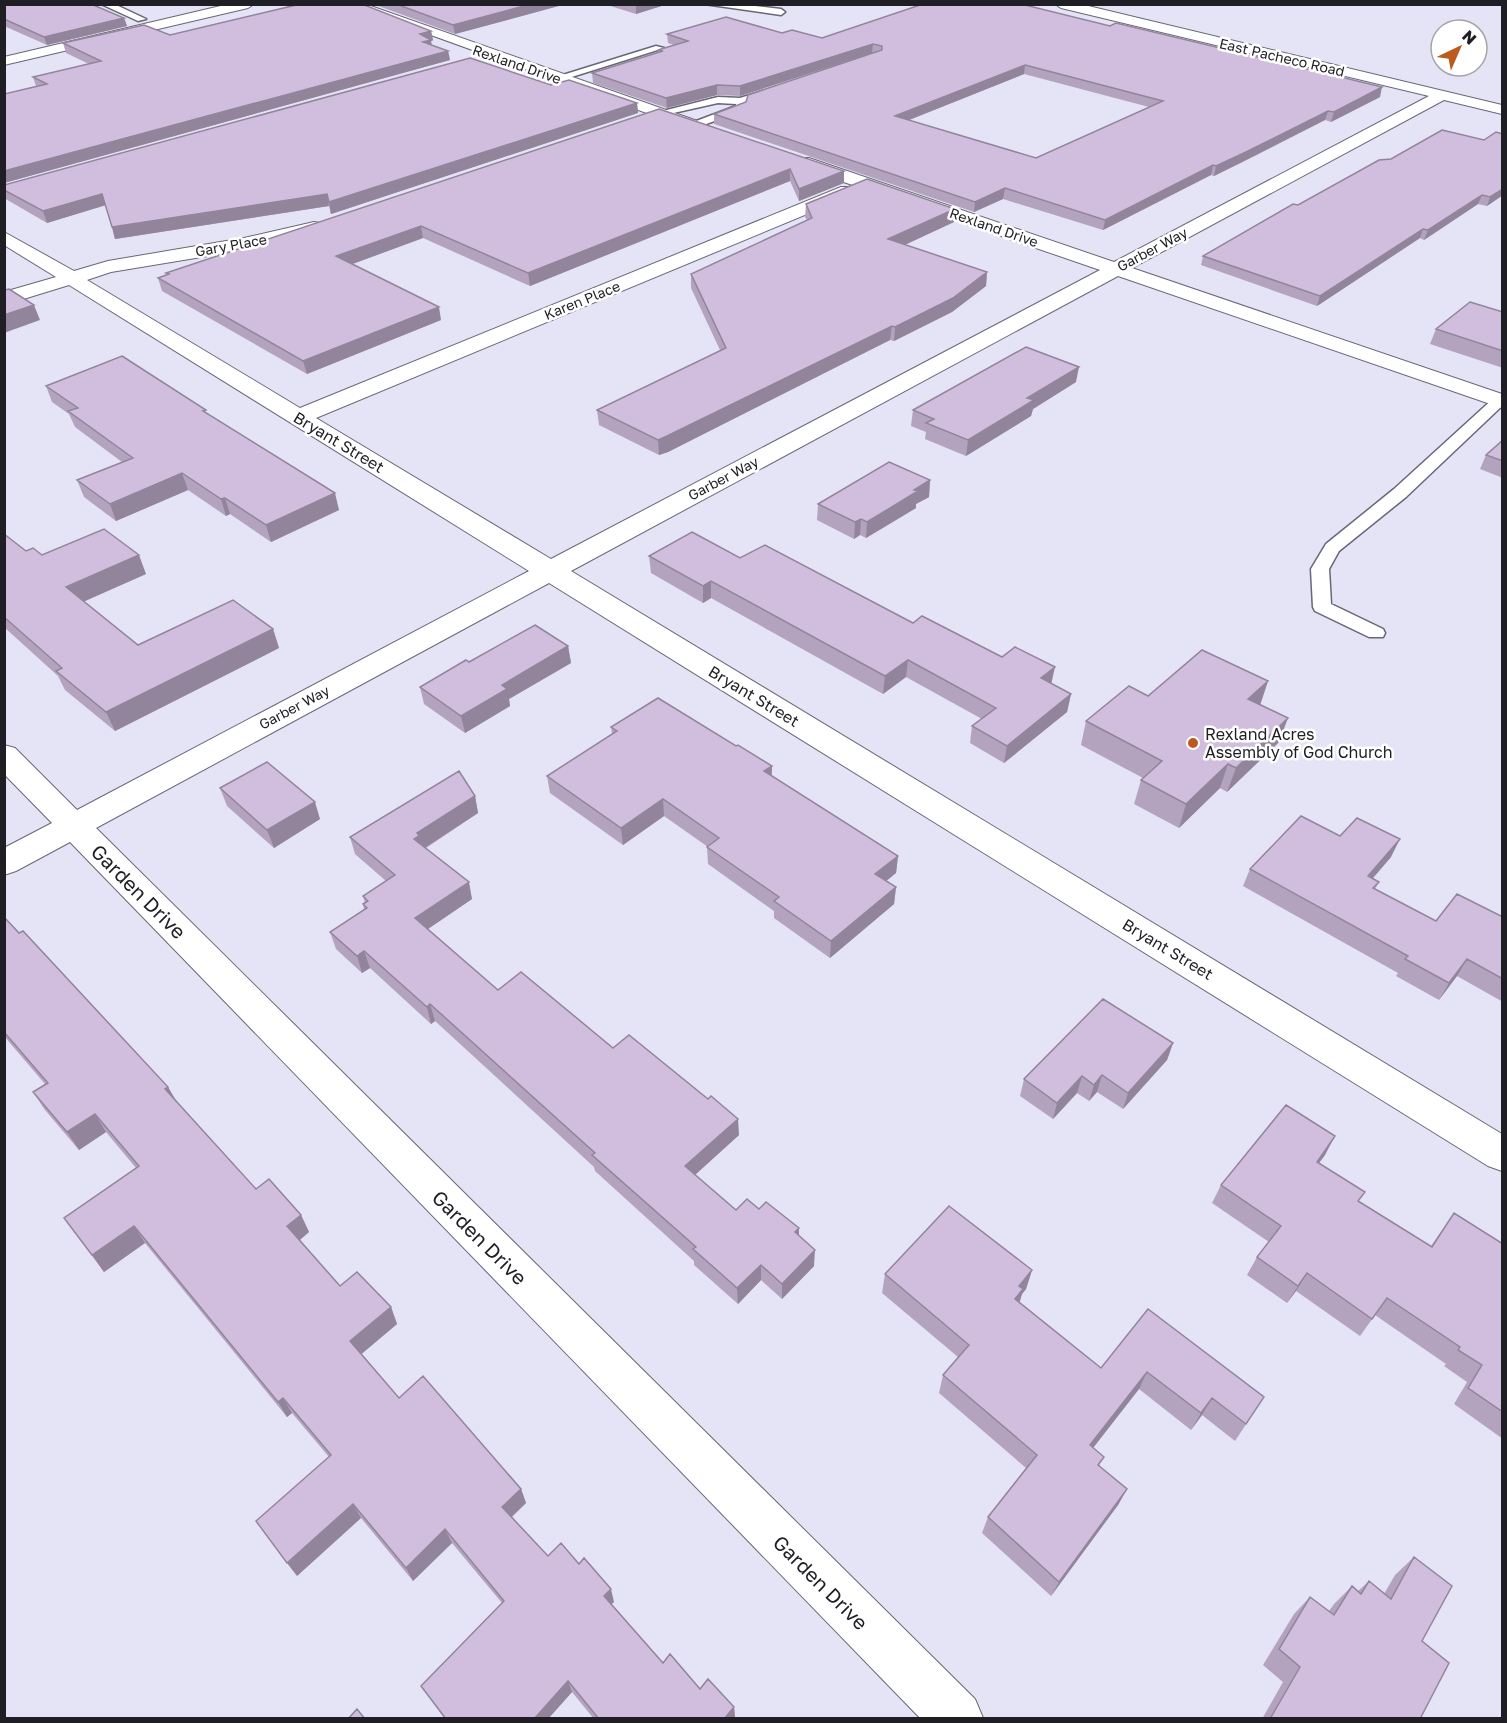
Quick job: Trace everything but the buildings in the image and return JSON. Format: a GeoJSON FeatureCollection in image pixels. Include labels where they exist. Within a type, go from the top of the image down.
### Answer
{"type":"FeatureCollection","features":[{"type":"Feature","properties":{"kind":"street"},"geometry":{"type":"LineString","coordinates":[[140,25],[205,4]]}},
{"type":"Feature","properties":{"kind":"street"},"geometry":{"type":"LineString","coordinates":[[4,61],[227,4]]}},
{"type":"Feature","properties":{"kind":"street"},"geometry":{"type":"LineString","coordinates":[[4,50],[248,4]]}},
{"type":"Feature","properties":{"kind":"street","name":"Rexland Drive"},"geometry":{"type":"LineString","coordinates":[[351,4],[490,55],[716,132]]}},
{"type":"Feature","properties":{"kind":"street","name":"East Pacheco Road"},"geometry":{"type":"LineString","coordinates":[[1061,4],[1503,109]]}},
{"type":"Feature","properties":{"kind":"street"},"geometry":{"type":"LineString","coordinates":[[462,63],[490,55]]}},
{"type":"Feature","properties":{"kind":"street","name":"Garber Way"},"geometry":{"type":"LineString","coordinates":[[4,863],[1442,95]]}},
{"type":"Feature","properties":{"kind":"street"},"geometry":{"type":"LineString","coordinates":[[638,121],[660,113]]}},
{"type":"Feature","properties":{"kind":"street","name":"Rexland Drive"},"geometry":{"type":"LineString","coordinates":[[791,158],[1501,400]]}},
{"type":"Feature","properties":{"kind":"street","name":"Karen Place"},"geometry":{"type":"LineString","coordinates":[[298,417],[866,183]]}},
{"type":"Feature","properties":{"kind":"street","name":"Gary Place"},"geometry":{"type":"LineString","coordinates":[[4,299],[128,262],[244,244],[326,224]]}},
{"type":"Feature","properties":{"kind":"street","name":"Bryant Street"},"geometry":{"type":"LineString","coordinates":[[4,237],[1503,1154]]}},
{"type":"Feature","properties":{"kind":"street","name":"Garden Drive"},"geometry":{"type":"LineString","coordinates":[[4,755],[956,1719]]}},
{"type":"Feature","properties":{"kind":"lane"},"geometry":{"type":"LineString","coordinates":[[105,4],[140,25]]}},
{"type":"Feature","properties":{"kind":"lane"},"geometry":{"type":"LineString","coordinates":[[708,4],[781,12]]}},
{"type":"Feature","properties":{"kind":"lane"},"geometry":{"type":"LineString","coordinates":[[558,78],[659,48]]}},
{"type":"Feature","properties":{"kind":"lane"},"geometry":{"type":"LineString","coordinates":[[660,113],[718,100],[741,101],[786,86]]}},
{"type":"Feature","properties":{"kind":"lane"},"geometry":{"type":"LineString","coordinates":[[695,125],[741,108],[741,101]]}},
{"type":"Feature","properties":{"kind":"lane"},"geometry":{"type":"LineString","coordinates":[[1376,633],[1322,608],[1320,569],[1332,548],[1400,493],[1501,400]]}},
{"type":"Feature","properties":{"kind":"place","name":"Rexland Acres Assembly of God Church"},"geometry":{"type":"Point","coordinates":[1193,743]}}]}
